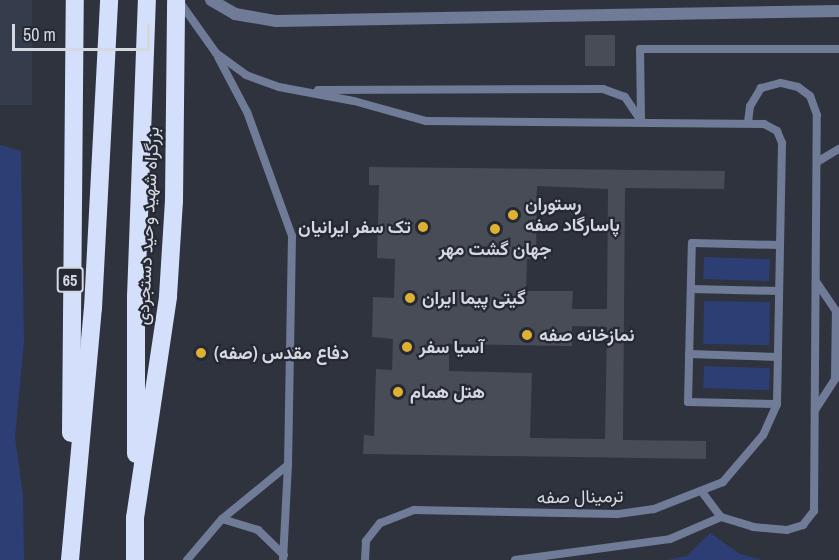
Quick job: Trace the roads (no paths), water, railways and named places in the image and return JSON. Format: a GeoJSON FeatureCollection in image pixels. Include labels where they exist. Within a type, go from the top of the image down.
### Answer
{"type":"FeatureCollection","features":[{"type":"Feature","properties":{"kind":"highway","name":"65"},"geometry":{"type":"LineString","coordinates":[[70,560],[75,0]]}},
{"type":"Feature","properties":{"kind":"highway"},"geometry":{"type":"LineString","coordinates":[[70,560],[93,308],[109,0]]}},
{"type":"Feature","properties":{"kind":"highway"},"geometry":{"type":"LineString","coordinates":[[135,518],[136,297],[147,0]]}},
{"type":"Feature","properties":{"kind":"highway","name":"بزرگراه شهید وحید دستجردی"},"geometry":{"type":"LineString","coordinates":[[135,560],[135,518],[168,296],[174,201],[177,0]]}},
{"type":"Feature","properties":{"kind":"street"},"geometry":{"type":"LineString","coordinates":[[211,0],[235,14],[276,21],[839,11]]}},
{"type":"Feature","properties":{"kind":"lane"},"geometry":{"type":"LineString","coordinates":[[177,0],[216,53],[247,112],[292,236],[284,558]]}},
{"type":"Feature","properties":{"kind":"lane"},"geometry":{"type":"LineString","coordinates":[[641,121],[640,49],[839,49]]}},
{"type":"Feature","properties":{"kind":"lane"},"geometry":{"type":"LineString","coordinates":[[216,53],[246,75],[300,90],[603,89],[625,97],[641,121]]}},
{"type":"Feature","properties":{"kind":"lane"},"geometry":{"type":"LineString","coordinates":[[515,560],[670,539],[721,517],[773,530],[803,525],[814,511],[817,115],[810,96],[798,87],[780,83],[761,88],[750,106],[748,123]]}},
{"type":"Feature","properties":{"kind":"lane","name":"ترمینال صفه"},"geometry":{"type":"LineString","coordinates":[[300,90],[426,121],[748,123],[764,124],[777,131],[782,143],[777,404],[764,435],[723,482],[702,492],[654,508],[617,514],[414,510],[380,523],[366,541],[365,560]]}},
{"type":"Feature","properties":{"kind":"lane"},"geometry":{"type":"LineString","coordinates":[[817,162],[839,149]]}},
{"type":"Feature","properties":{"kind":"lane"},"geometry":{"type":"LineString","coordinates":[[777,404],[688,402],[692,243],[779,245]]}},
{"type":"Feature","properties":{"kind":"lane"},"geometry":{"type":"LineString","coordinates":[[814,411],[835,379],[836,311],[815,280]]}},
{"type":"Feature","properties":{"kind":"lane"},"geometry":{"type":"LineString","coordinates":[[691,289],[779,291]]}},
{"type":"Feature","properties":{"kind":"lane"},"geometry":{"type":"LineString","coordinates":[[689,354],[778,357]]}},
{"type":"Feature","properties":{"kind":"lane"},"geometry":{"type":"LineString","coordinates":[[187,560],[222,519],[288,465]]}},
{"type":"Feature","properties":{"kind":"lane"},"geometry":{"type":"LineString","coordinates":[[702,492],[721,517]]}},
{"type":"Feature","properties":{"kind":"lane"},"geometry":{"type":"LineString","coordinates":[[222,519],[258,530],[284,558]]}},
{"type":"Feature","properties":{"kind":"place","name":"رستوران پاسارگاد صفه"},"geometry":{"type":"Point","coordinates":[513,215]}},
{"type":"Feature","properties":{"kind":"place","name":"تک سفر ایرانیان"},"geometry":{"type":"Point","coordinates":[423,227]}},
{"type":"Feature","properties":{"kind":"place","name":"جهان گشت مهر"},"geometry":{"type":"Point","coordinates":[495,229]}},
{"type":"Feature","properties":{"kind":"place","name":"گیتی پیما ایران"},"geometry":{"type":"Point","coordinates":[410,298]}},
{"type":"Feature","properties":{"kind":"place","name":"نمازخانه صفه"},"geometry":{"type":"Point","coordinates":[527,335]}},
{"type":"Feature","properties":{"kind":"place","name":"آسیا سفر"},"geometry":{"type":"Point","coordinates":[407,347]}},
{"type":"Feature","properties":{"kind":"place","name":"دفاع مقدس (صفه)"},"geometry":{"type":"Point","coordinates":[201,353]}},
{"type":"Feature","properties":{"kind":"place","name":"هتل همام"},"geometry":{"type":"Point","coordinates":[398,392]}}]}
